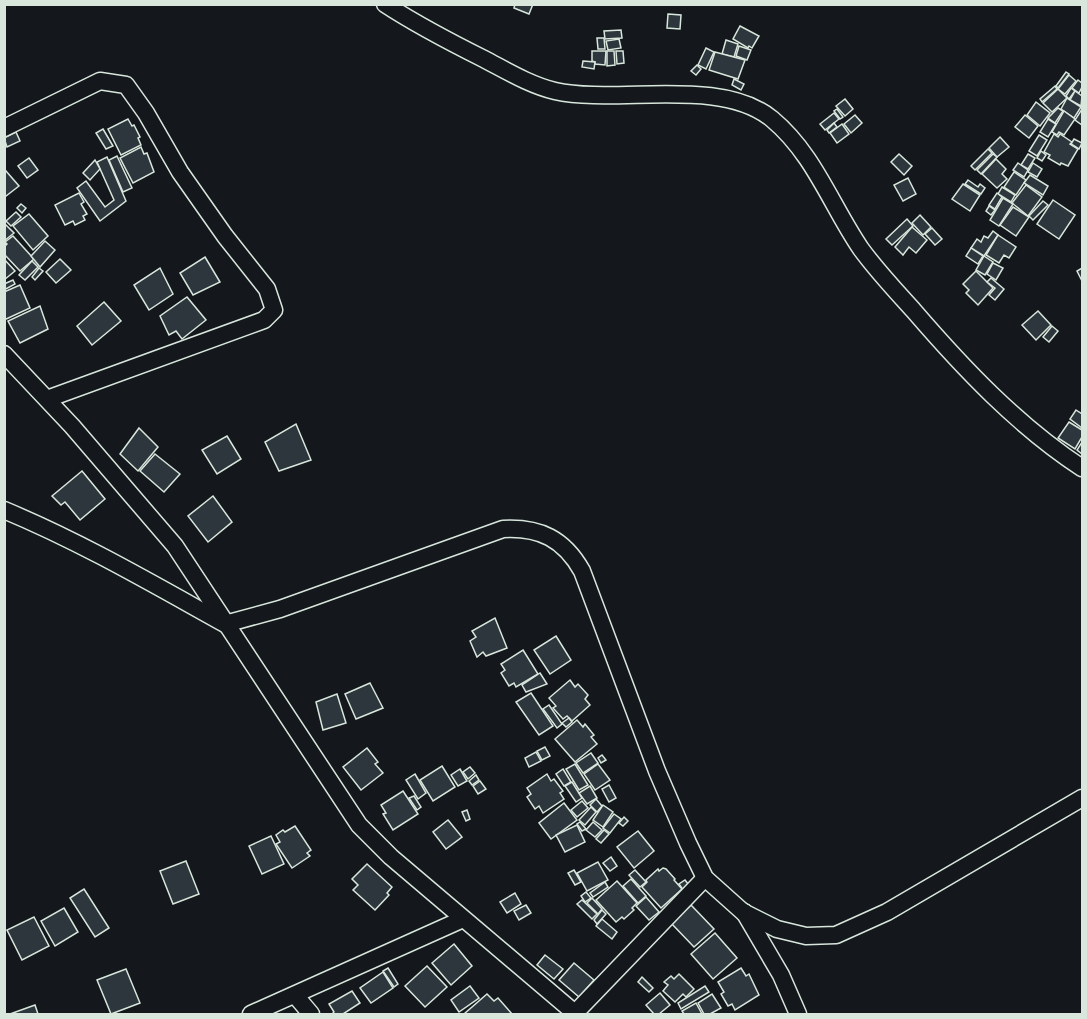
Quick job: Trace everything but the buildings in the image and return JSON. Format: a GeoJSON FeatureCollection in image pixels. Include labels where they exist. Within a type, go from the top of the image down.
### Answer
{"type":"FeatureCollection","features":[{"type":"Feature","properties":{"kind":"street"},"geometry":{"type":"LineString","coordinates":[[385,4],[415,24],[518,77],[554,90],[581,94],[672,94],[719,98],[752,106],[772,119],[804,152],[861,248],[956,359],[1017,417],[1083,468]]}},
{"type":"Feature","properties":{"kind":"street"},"geometry":{"type":"LineString","coordinates":[[4,128],[100,81],[126,85],[146,113],[180,172],[225,236],[267,289],[274,310],[264,320],[47,399]]}},
{"type":"Feature","properties":{"kind":"street"},"geometry":{"type":"LineString","coordinates":[[4,354],[47,399],[176,546],[225,624],[359,825],[391,857],[575,1014],[705,878]]}},
{"type":"Feature","properties":{"kind":"street"},"geometry":{"type":"LineString","coordinates":[[4,510],[42,526],[99,555],[225,624],[280,609],[503,529],[517,528],[544,534],[572,554],[582,571],[657,771],[705,878],[743,912],[777,929],[806,936],[836,935],[887,912],[1083,798]]}},
{"type":"Feature","properties":{"kind":"street"},"geometry":{"type":"LineString","coordinates":[[743,912],[781,975],[791,1012]]}},
{"type":"Feature","properties":{"kind":"street"},"geometry":{"type":"LineString","coordinates":[[251,1014],[463,919]]}},
{"type":"Feature","properties":{"kind":"street"},"geometry":{"type":"LineString","coordinates":[[295,994],[311,1014]]}}]}
